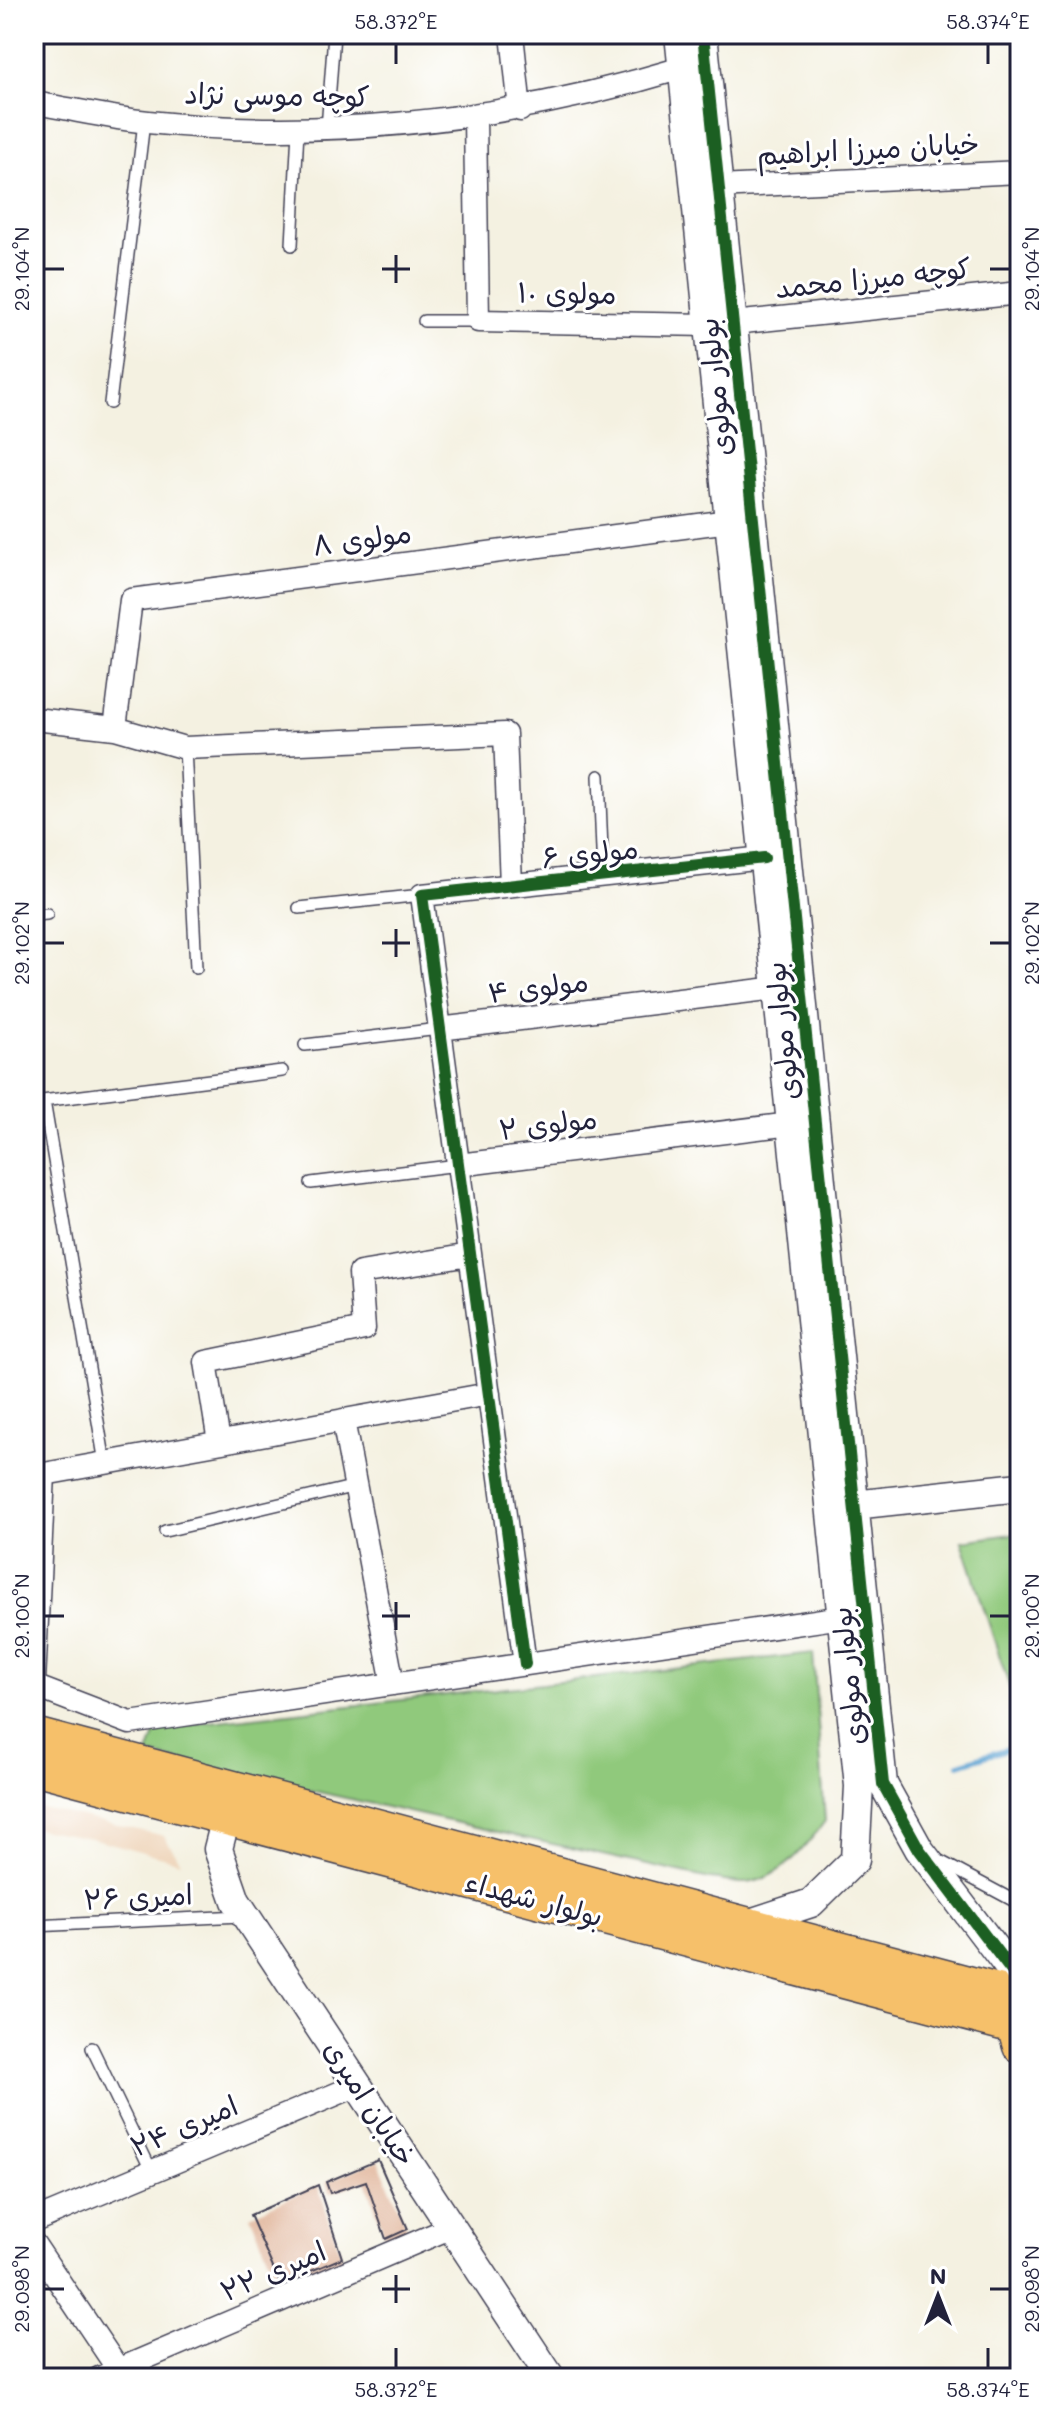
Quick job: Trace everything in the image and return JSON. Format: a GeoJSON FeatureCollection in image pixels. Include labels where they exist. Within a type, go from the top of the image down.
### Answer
{"type":"FeatureCollection","features":[{"type":"Feature","properties":{"kind":"main road","name":"بولوار شهداء"},"geometry":{"type":"LineString","coordinates":[[34,1735],[1014,2026],[1020,2046]]}},
{"type":"Feature","properties":{"kind":"main road","name":"بولوار شهداء"},"geometry":{"type":"LineString","coordinates":[[34,1767],[226,1818],[747,1924],[1020,1997]]}},
{"type":"Feature","properties":{"kind":"street"},"geometry":{"type":"LineString","coordinates":[[512,34],[520,110]]}},
{"type":"Feature","properties":{"kind":"street","name":"بولوار مولوی"},"geometry":{"type":"LineString","coordinates":[[679,34],[721,324],[871,1785],[855,1860],[811,1903],[747,1924]]}},
{"type":"Feature","properties":{"kind":"street","name":"بولوار مولوی"},"geometry":{"type":"LineString","coordinates":[[703,34],[719,187],[729,521],[758,688],[764,858],[791,1124],[843,1506],[842,1617],[871,1785],[1020,1982]]}},
{"type":"Feature","properties":{"kind":"street","name":"کوچه موسی نژاد"},"geometry":{"type":"LineString","coordinates":[[34,103],[144,122],[327,130],[520,110],[606,91],[682,68]]}},
{"type":"Feature","properties":{"kind":"street"},"geometry":{"type":"LineString","coordinates":[[475,117],[478,321]]}},
{"type":"Feature","properties":{"kind":"street","name":"خیابان میرزا ابراهیم"},"geometry":{"type":"LineString","coordinates":[[719,187],[1020,172]]}},
{"type":"Feature","properties":{"kind":"street","name":"کوچه میرزا محمد"},"geometry":{"type":"LineString","coordinates":[[721,324],[1020,293]]}},
{"type":"Feature","properties":{"kind":"street","name":"مولوی ۱۰"},"geometry":{"type":"LineString","coordinates":[[478,321],[721,324]]}},
{"type":"Feature","properties":{"kind":"street","name":"مولوی ۸"},"geometry":{"type":"LineString","coordinates":[[115,728],[131,600],[729,521]]}},
{"type":"Feature","properties":{"kind":"street"},"geometry":{"type":"LineString","coordinates":[[34,719],[115,728],[185,748],[505,734],[511,885]]}},
{"type":"Feature","properties":{"kind":"street","name":"مولوی ۶"},"geometry":{"type":"LineString","coordinates":[[422,895],[764,858]]}},
{"type":"Feature","properties":{"kind":"street"},"geometry":{"type":"LineString","coordinates":[[422,895],[525,1664]]}},
{"type":"Feature","properties":{"kind":"street","name":"مولوی ۴"},"geometry":{"type":"LineString","coordinates":[[439,1029],[777,988]]}},
{"type":"Feature","properties":{"kind":"street","name":"مولوی ۲"},"geometry":{"type":"LineString","coordinates":[[458,1165],[791,1124]]}},
{"type":"Feature","properties":{"kind":"street"},"geometry":{"type":"LineString","coordinates":[[219,1442],[206,1362],[364,1329],[360,1273],[470,1255]]}},
{"type":"Feature","properties":{"kind":"street"},"geometry":{"type":"LineString","coordinates":[[489,1394],[44,1474],[34,1684],[130,1723],[842,1617]]}},
{"type":"Feature","properties":{"kind":"street"},"geometry":{"type":"LineString","coordinates":[[343,1420],[393,1684]]}},
{"type":"Feature","properties":{"kind":"street"},"geometry":{"type":"LineString","coordinates":[[843,1506],[1020,1487]]}},
{"type":"Feature","properties":{"kind":"street"},"geometry":{"type":"LineString","coordinates":[[128,1761],[130,1723]]}},
{"type":"Feature","properties":{"kind":"street","name":"خیابان امیری"},"geometry":{"type":"LineString","coordinates":[[226,1818],[218,1849],[236,1901],[452,2227],[545,2376]]}},
{"type":"Feature","properties":{"kind":"street","name":"امیری ۲۴"},"geometry":{"type":"LineString","coordinates":[[34,2221],[358,2085]]}},
{"type":"Feature","properties":{"kind":"street","name":"امیری ۲۲"},"geometry":{"type":"LineString","coordinates":[[114,2375],[452,2227]]}},
{"type":"Feature","properties":{"kind":"street"},"geometry":{"type":"LineString","coordinates":[[34,2244],[114,2375]]}},
{"type":"Feature","properties":{"kind":"lane"},"geometry":{"type":"LineString","coordinates":[[327,130],[334,34]]}},
{"type":"Feature","properties":{"kind":"lane"},"geometry":{"type":"LineString","coordinates":[[110,403],[144,122]]}},
{"type":"Feature","properties":{"kind":"lane"},"geometry":{"type":"LineString","coordinates":[[292,245],[298,130]]}},
{"type":"Feature","properties":{"kind":"lane","name":"مولوی ۱۰"},"geometry":{"type":"LineString","coordinates":[[424,321],[478,321]]}},
{"type":"Feature","properties":{"kind":"lane"},"geometry":{"type":"LineString","coordinates":[[185,748],[196,968]]}},
{"type":"Feature","properties":{"kind":"lane"},"geometry":{"type":"LineString","coordinates":[[599,776],[603,875]]}},
{"type":"Feature","properties":{"kind":"lane","name":"مولوی ۶"},"geometry":{"type":"LineString","coordinates":[[299,908],[422,895]]}},
{"type":"Feature","properties":{"kind":"lane","name":"مولوی ۴"},"geometry":{"type":"LineString","coordinates":[[305,1045],[439,1029]]}},
{"type":"Feature","properties":{"kind":"lane"},"geometry":{"type":"LineString","coordinates":[[105,1463],[39,1101],[282,1071]]}},
{"type":"Feature","properties":{"kind":"lane","name":"مولوی ۲"},"geometry":{"type":"LineString","coordinates":[[311,1183],[458,1165]]}},
{"type":"Feature","properties":{"kind":"lane"},"geometry":{"type":"LineString","coordinates":[[165,1531],[356,1486]]}},
{"type":"Feature","properties":{"kind":"lane"},"geometry":{"type":"LineString","coordinates":[[919,1849],[1020,1904]]}},
{"type":"Feature","properties":{"kind":"lane","name":"امیری ۲۶"},"geometry":{"type":"LineString","coordinates":[[34,1926],[246,1915]]}},
{"type":"Feature","properties":{"kind":"lane"},"geometry":{"type":"LineString","coordinates":[[92,2048],[152,2172]]}},
{"type":"Feature","properties":{"kind":"shaded area"},"geometry":{"type":"Polygon","coordinates":[[[34,1806],[164,1836],[181,1862],[91,1838],[34,1828],[34,1806]]]}},
{"type":"Feature","properties":{"kind":"green space"},"geometry":{"type":"Polygon","coordinates":[[[1020,1533],[1020,1719],[962,1541],[1020,1533]]]}},
{"type":"Feature","properties":{"kind":"green space"},"geometry":{"type":"Polygon","coordinates":[[[813,1653],[825,1821],[792,1860],[772,1875],[748,1883],[710,1879],[148,1754],[157,1728],[813,1653]]]}},
{"type":"Feature","properties":{"kind":"building"},"geometry":{"type":"Polygon","coordinates":[[[378,2160],[408,2229],[386,2239],[366,2181],[330,2193],[326,2182],[378,2160]]]}},
{"type":"Feature","properties":{"kind":"building"},"geometry":{"type":"Polygon","coordinates":[[[318,2185],[342,2258],[280,2284],[250,2215],[318,2185]]]}},
{"type":"Feature","properties":{"kind":"waterway"},"geometry":{"type":"LineString","coordinates":[[959,1764],[1020,1745]]}},
{"type":"Feature","properties":{"kind":"cycle path"},"geometry":{"type":"LineString","coordinates":[[703,34],[883,1784],[919,1849],[1020,1982]]}},
{"type":"Feature","properties":{"kind":"cycle path"},"geometry":{"type":"LineString","coordinates":[[525,1664],[422,895],[764,858]]}}]}
